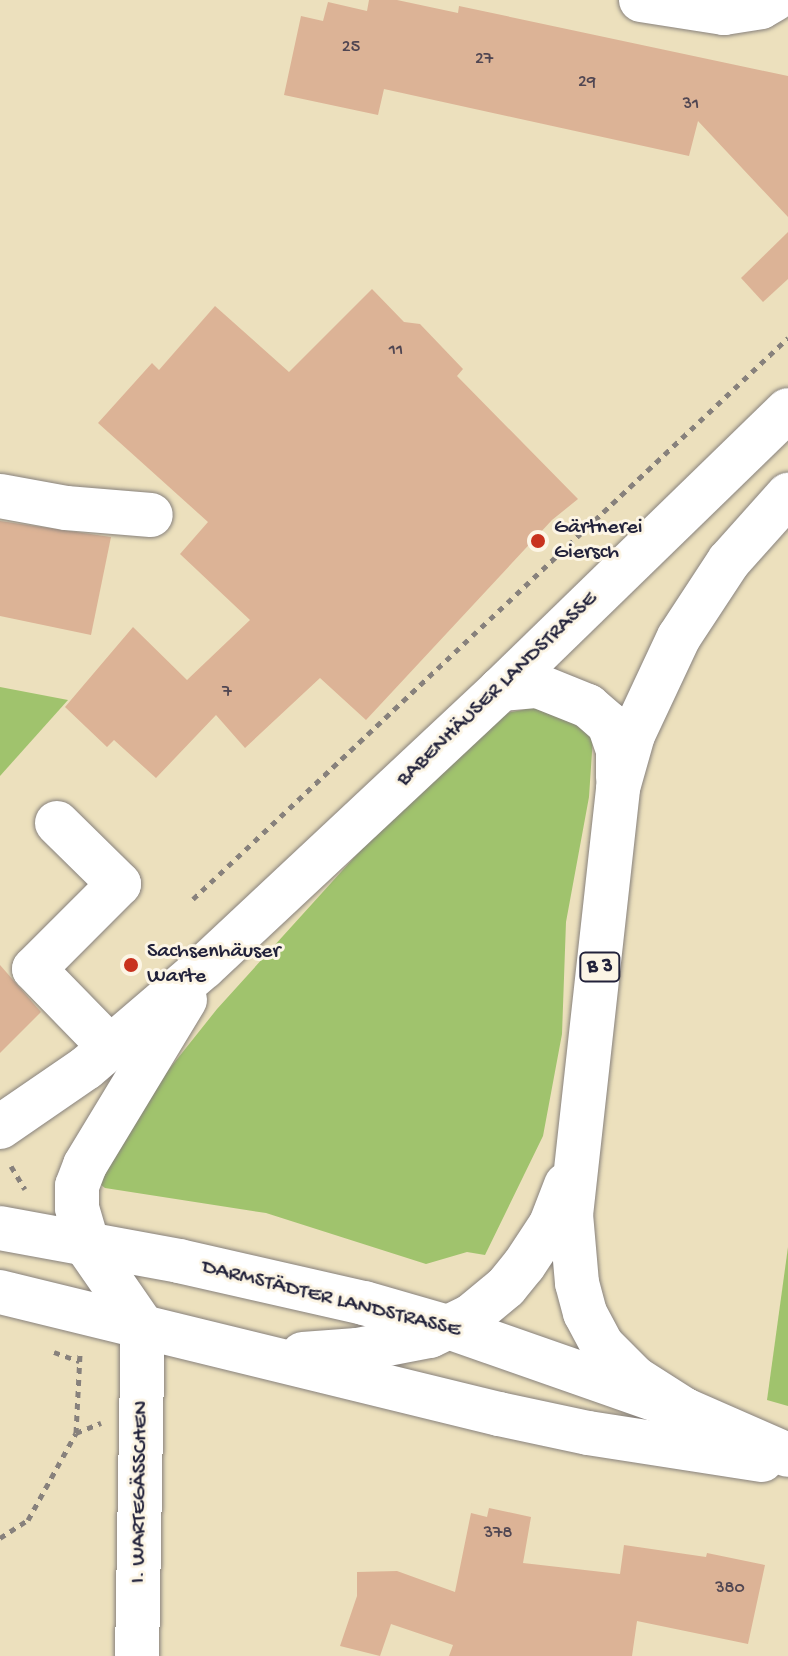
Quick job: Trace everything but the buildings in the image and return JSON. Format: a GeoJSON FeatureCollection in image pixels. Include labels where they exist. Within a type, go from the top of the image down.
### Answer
{"type":"FeatureCollection","features":[{"type":"Feature","properties":{"kind":"main road"},"geometry":{"type":"LineString","coordinates":[[641,0],[724,13],[761,7],[773,0]]}},
{"type":"Feature","properties":{"kind":"main road","name":"BABENHÄUSER LANDSTRASSE"},"geometry":{"type":"LineString","coordinates":[[204,967],[501,689],[788,410]]}},
{"type":"Feature","properties":{"kind":"main road","name":"B 3"},"geometry":{"type":"LineString","coordinates":[[618,788],[633,735],[679,637],[729,561],[788,495]]}},
{"type":"Feature","properties":{"kind":"main road"},"geometry":{"type":"LineString","coordinates":[[0,496],[66,508],[151,515]]}},
{"type":"Feature","properties":{"kind":"main road","name":"B 3"},"geometry":{"type":"LineString","coordinates":[[0,1292],[274,1357],[357,1350],[430,1336],[451,1328],[490,1302],[524,1265],[551,1224],[582,1146],[618,788],[618,750],[609,724],[588,706],[538,686],[501,689]]}},
{"type":"Feature","properties":{"kind":"main road"},"geometry":{"type":"LineString","coordinates":[[57,823],[119,884],[34,969],[110,1047]]}},
{"type":"Feature","properties":{"kind":"main road"},"geometry":{"type":"LineString","coordinates":[[5,1146],[110,1047],[204,967]]}},
{"type":"Feature","properties":{"kind":"main road"},"geometry":{"type":"LineString","coordinates":[[143,1327],[86,1243],[77,1208],[77,1186],[85,1165],[204,967]]}},
{"type":"Feature","properties":{"kind":"main road"},"geometry":{"type":"LineString","coordinates":[[582,1146],[571,1215],[577,1283],[585,1313],[602,1345],[635,1378],[685,1410]]}},
{"type":"Feature","properties":{"kind":"main road","name":"DARMSTÄDTER LANDSTRASSE"},"geometry":{"type":"LineString","coordinates":[[0,1228],[86,1243],[364,1303],[451,1328],[685,1410],[788,1455]]}},
{"type":"Feature","properties":{"kind":"main road","name":"I. WARTEGÄSSCHEN"},"geometry":{"type":"LineString","coordinates":[[137,1656],[143,1327]]}},
{"type":"Feature","properties":{"kind":"main road"},"geometry":{"type":"LineString","coordinates":[[274,1357],[413,1394],[588,1433],[788,1463]]}},
{"type":"Feature","properties":{"kind":"path"},"geometry":{"type":"LineString","coordinates":[[193,899],[788,338]]}},
{"type":"Feature","properties":{"kind":"path"},"geometry":{"type":"LineString","coordinates":[[5,1146],[29,1195]]}},
{"type":"Feature","properties":{"kind":"path"},"geometry":{"type":"LineString","coordinates":[[0,1538],[28,1520],[76,1433],[79,1361],[87,1312]]}},
{"type":"Feature","properties":{"kind":"path"},"geometry":{"type":"LineString","coordinates":[[76,1433],[142,1406]]}},
{"type":"Feature","properties":{"kind":"green space"},"geometry":{"type":"Polygon","coordinates":[[[0,687],[68,700],[0,776],[0,687]]]}},
{"type":"Feature","properties":{"kind":"green space"},"geometry":{"type":"Polygon","coordinates":[[[547,705],[593,737],[589,797],[566,922],[562,1034],[543,1136],[485,1255],[467,1252],[426,1264],[266,1213],[105,1188],[94,1179],[104,1151],[217,1009],[360,851],[497,715],[547,705]]]}},
{"type":"Feature","properties":{"kind":"green space"},"geometry":{"type":"Polygon","coordinates":[[[788,1247],[788,1406],[767,1400],[788,1247]]]}},
{"type":"Feature","properties":{"kind":"place","name":"Gärtnerei Giersch"},"geometry":{"type":"Point","coordinates":[538,541]}},
{"type":"Feature","properties":{"kind":"place","name":"Sachsenhäuser Warte"},"geometry":{"type":"Point","coordinates":[131,965]}}]}
